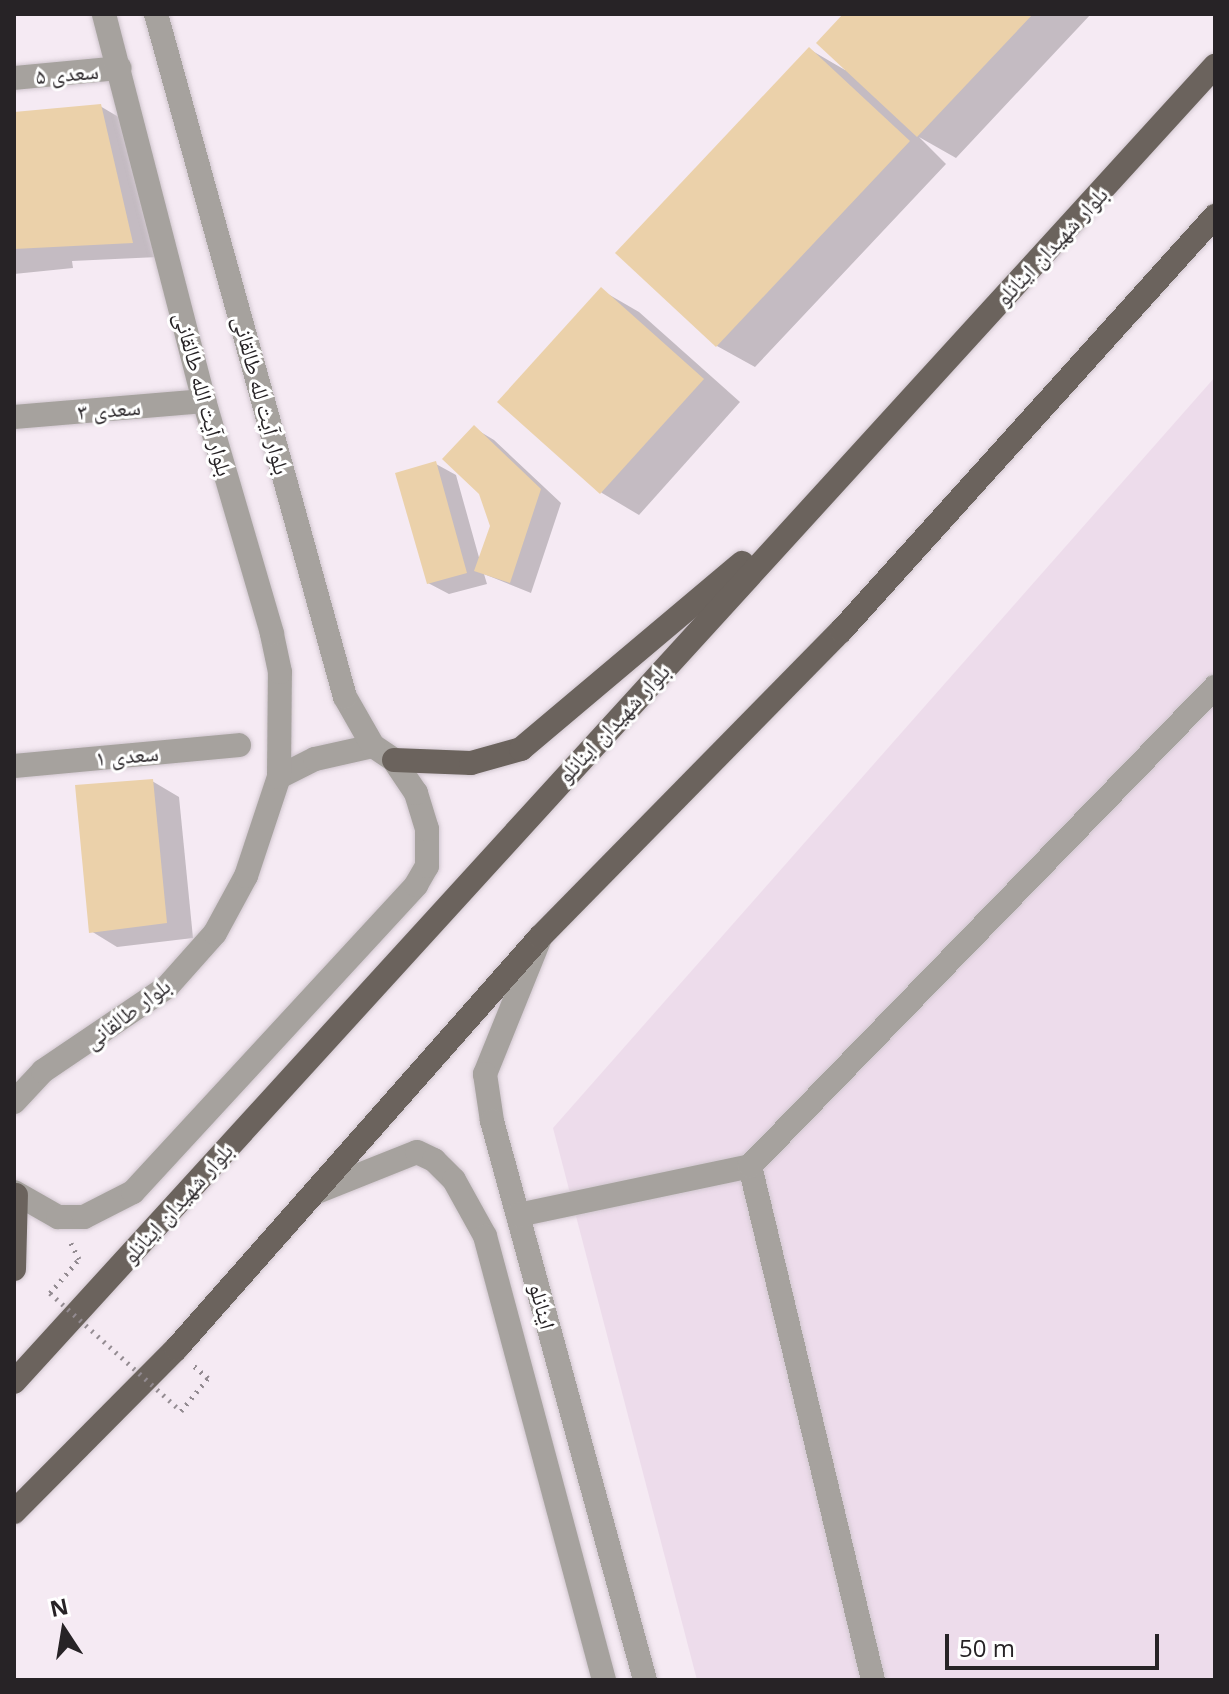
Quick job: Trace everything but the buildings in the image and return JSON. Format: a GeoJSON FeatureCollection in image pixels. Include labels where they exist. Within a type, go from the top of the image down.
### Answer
{"type":"FeatureCollection","features":[{"type":"Feature","properties":{"kind":"main road","name":"بلوار شهیدان اینانلو"},"geometry":{"type":"LineString","coordinates":[[14,1382],[1215,66]]}},
{"type":"Feature","properties":{"kind":"main road"},"geometry":{"type":"LineString","coordinates":[[14,1512],[176,1349],[319,1191],[540,937],[841,631],[1215,216]]}},
{"type":"Feature","properties":{"kind":"main road"},"geometry":{"type":"LineString","coordinates":[[394,760],[471,763],[521,749],[832,485]]}},
{"type":"Feature","properties":{"kind":"main road"},"geometry":{"type":"LineString","coordinates":[[14,1269],[15,1194]]}},
{"type":"Feature","properties":{"kind":"street","name":"بلوار آیت الله طالقانی"},"geometry":{"type":"LineString","coordinates":[[104,14],[204,401],[280,672],[279,777]]}},
{"type":"Feature","properties":{"kind":"street","name":"بلوار آیت لله طالقانی"},"geometry":{"type":"LineString","coordinates":[[156,14],[345,697],[373,746],[394,760]]}},
{"type":"Feature","properties":{"kind":"street","name":"سعدی ۵"},"geometry":{"type":"LineString","coordinates":[[14,78],[120,68]]}},
{"type":"Feature","properties":{"kind":"street","name":"سعدی ۳"},"geometry":{"type":"LineString","coordinates":[[14,417],[204,401]]}},
{"type":"Feature","properties":{"kind":"street"},"geometry":{"type":"LineString","coordinates":[[518,1215],[750,1166],[1215,687]]}},
{"type":"Feature","properties":{"kind":"street","name":"سعدی ۱"},"geometry":{"type":"LineString","coordinates":[[14,766],[239,745]]}},
{"type":"Feature","properties":{"kind":"street"},"geometry":{"type":"LineString","coordinates":[[279,777],[315,759],[373,746]]}},
{"type":"Feature","properties":{"kind":"street","name":"بلوار شهیدان اینانلو"},"geometry":{"type":"LineString","coordinates":[[15,1194],[58,1217],[84,1217],[133,1192],[416,885],[427,866],[427,829],[416,793],[394,760]]}},
{"type":"Feature","properties":{"kind":"street","name":"بلوار طالقانی"},"geometry":{"type":"LineString","coordinates":[[14,1102],[43,1071],[167,987],[215,933],[246,876],[279,777]]}},
{"type":"Feature","properties":{"kind":"street","name":"اینانلو"},"geometry":{"type":"LineString","coordinates":[[540,937],[485,1074],[492,1121],[645,1680]]}},
{"type":"Feature","properties":{"kind":"street"},"geometry":{"type":"LineString","coordinates":[[14,1080],[43,1071]]}},
{"type":"Feature","properties":{"kind":"street"},"geometry":{"type":"LineString","coordinates":[[319,1191],[417,1152],[434,1160],[454,1180],[485,1236],[604,1680]]}},
{"type":"Feature","properties":{"kind":"street"},"geometry":{"type":"LineString","coordinates":[[750,1166],[873,1680]]}},
{"type":"Feature","properties":{"kind":"path"},"geometry":{"type":"LineString","coordinates":[[79,1259],[50,1293],[181,1411],[208,1378]]}},
{"type":"Feature","properties":{"kind":"shaded area"},"geometry":{"type":"Polygon","coordinates":[[[1215,377],[1215,1680],[697,1680],[553,1128],[1215,377]]]}}]}
